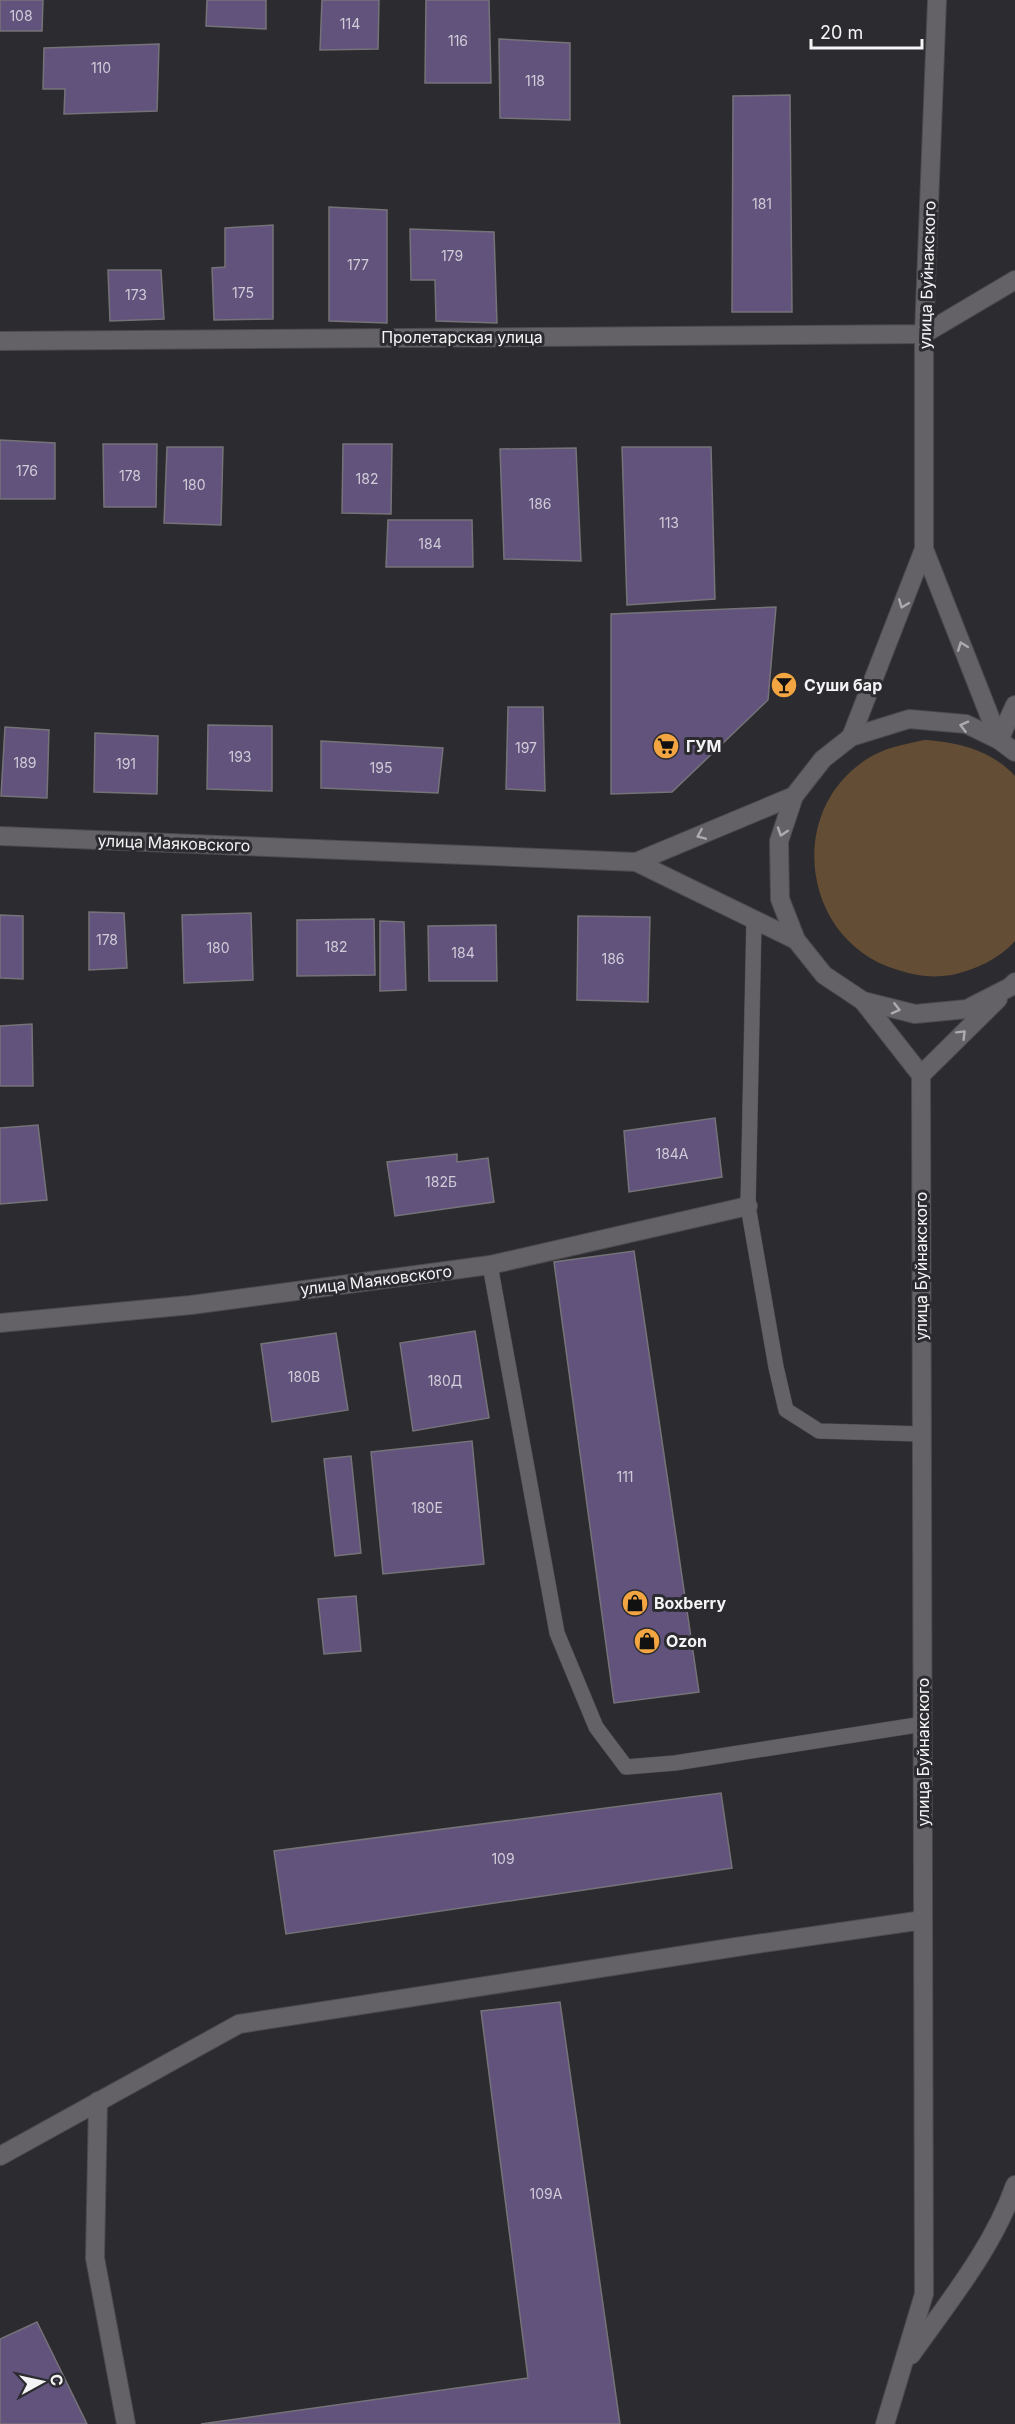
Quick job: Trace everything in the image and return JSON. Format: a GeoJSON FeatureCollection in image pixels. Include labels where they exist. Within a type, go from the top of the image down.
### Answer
{"type":"FeatureCollection","features":[{"type":"Feature","properties":{"kind":"street","name":"улица Буйнакского"},"geometry":{"type":"LineString","coordinates":[[924,549],[924,334],[938,0]]}},
{"type":"Feature","properties":{"kind":"street"},"geometry":{"type":"LineString","coordinates":[[924,334],[1015,280]]}},
{"type":"Feature","properties":{"kind":"street","name":"Пролетарская улица"},"geometry":{"type":"LineString","coordinates":[[0,341],[924,334]]}},
{"type":"Feature","properties":{"kind":"street"},"geometry":{"type":"LineString","coordinates":[[851,737],[924,549]]}},
{"type":"Feature","properties":{"kind":"street"},"geometry":{"type":"LineString","coordinates":[[924,549],[999,740]]}},
{"type":"Feature","properties":{"kind":"street"},"geometry":{"type":"LineString","coordinates":[[999,740],[1015,705]]}},
{"type":"Feature","properties":{"kind":"street"},"geometry":{"type":"LineString","coordinates":[[1012,985],[967,1008],[915,1014],[864,1001],[824,975],[796,940],[780,899],[779,842],[794,796],[823,759],[851,737],[909,719],[966,724],[999,740],[1015,752]]}},
{"type":"Feature","properties":{"kind":"street"},"geometry":{"type":"LineString","coordinates":[[636,862],[794,796]]}},
{"type":"Feature","properties":{"kind":"street","name":"улица Маяковского"},"geometry":{"type":"LineString","coordinates":[[0,836],[636,862]]}},
{"type":"Feature","properties":{"kind":"street"},"geometry":{"type":"LineString","coordinates":[[636,862],[796,940]]}},
{"type":"Feature","properties":{"kind":"street"},"geometry":{"type":"LineString","coordinates":[[864,1001],[921,1075],[1012,985]]}},
{"type":"Feature","properties":{"kind":"street","name":"улица Буйнакского"},"geometry":{"type":"LineString","coordinates":[[885,2424],[924,2294],[921,1075]]}},
{"type":"Feature","properties":{"kind":"street","name":"улица Маяковского"},"geometry":{"type":"LineString","coordinates":[[0,1323],[191,1305],[490,1265],[748,1206]]}},
{"type":"Feature","properties":{"kind":"street"},"geometry":{"type":"LineString","coordinates":[[0,2156],[239,2024],[724,1948],[923,1920]]}},
{"type":"Feature","properties":{"kind":"street"},"geometry":{"type":"LineString","coordinates":[[98,2101],[95,2258],[126,2424]]}},
{"type":"Feature","properties":{"kind":"street"},"geometry":{"type":"LineString","coordinates":[[903,2366],[975,2266],[1015,2184]]}},
{"type":"Feature","properties":{"kind":"lane"},"geometry":{"type":"LineString","coordinates":[[754,920],[748,1206],[786,1410],[819,1431],[922,1434]]}},
{"type":"Feature","properties":{"kind":"lane"},"geometry":{"type":"LineString","coordinates":[[490,1265],[557,1633],[596,1727],[626,1767],[675,1763],[923,1724]]}},
{"type":"Feature","properties":{"kind":"shaded area"},"geometry":{"type":"Polygon","coordinates":[[[924,740],[973,749],[1006,767],[1015,776],[1015,941],[986,963],[945,976],[925,976],[905,972],[865,955],[840,932],[824,903],[815,872],[816,839],[825,807],[844,779],[878,753],[924,740]]]}},
{"type":"Feature","properties":{"kind":"building"},"geometry":{"type":"Polygon","coordinates":[[[0,0],[43,0],[42,31],[0,31],[0,0]]]}},
{"type":"Feature","properties":{"kind":"building"},"geometry":{"type":"Polygon","coordinates":[[[207,0],[266,0],[266,29],[206,26],[207,0]]]}},
{"type":"Feature","properties":{"kind":"building"},"geometry":{"type":"Polygon","coordinates":[[[322,0],[379,0],[378,49],[320,50],[322,0]]]}},
{"type":"Feature","properties":{"kind":"building"},"geometry":{"type":"Polygon","coordinates":[[[426,0],[489,0],[491,83],[425,83],[426,0]]]}},
{"type":"Feature","properties":{"kind":"building"},"geometry":{"type":"Polygon","coordinates":[[[499,39],[570,43],[570,120],[500,118],[499,39]]]}},
{"type":"Feature","properties":{"kind":"building"},"geometry":{"type":"Polygon","coordinates":[[[159,44],[157,111],[64,114],[65,89],[43,89],[44,48],[159,44]]]}},
{"type":"Feature","properties":{"kind":"building"},"geometry":{"type":"Polygon","coordinates":[[[790,95],[792,312],[732,312],[733,96],[790,95]]]}},
{"type":"Feature","properties":{"kind":"building"},"geometry":{"type":"Polygon","coordinates":[[[329,207],[387,210],[387,323],[329,321],[329,207]]]}},
{"type":"Feature","properties":{"kind":"building"},"geometry":{"type":"Polygon","coordinates":[[[273,225],[273,319],[214,320],[212,268],[225,267],[225,228],[273,225]]]}},
{"type":"Feature","properties":{"kind":"building"},"geometry":{"type":"Polygon","coordinates":[[[410,229],[494,232],[497,323],[436,321],[435,280],[411,280],[410,229]]]}},
{"type":"Feature","properties":{"kind":"building"},"geometry":{"type":"Polygon","coordinates":[[[108,270],[161,270],[164,319],[110,321],[108,270]]]}},
{"type":"Feature","properties":{"kind":"building"},"geometry":{"type":"Polygon","coordinates":[[[0,440],[55,443],[55,499],[0,499],[0,440]]]}},
{"type":"Feature","properties":{"kind":"building"},"geometry":{"type":"Polygon","coordinates":[[[103,444],[157,444],[156,507],[104,507],[103,444]]]}},
{"type":"Feature","properties":{"kind":"building"},"geometry":{"type":"Polygon","coordinates":[[[343,444],[392,444],[391,514],[342,513],[343,444]]]}},
{"type":"Feature","properties":{"kind":"building"},"geometry":{"type":"Polygon","coordinates":[[[167,447],[223,447],[221,525],[164,523],[167,447]]]}},
{"type":"Feature","properties":{"kind":"building"},"geometry":{"type":"Polygon","coordinates":[[[622,447],[711,447],[715,599],[627,605],[622,447]]]}},
{"type":"Feature","properties":{"kind":"building"},"geometry":{"type":"Polygon","coordinates":[[[576,448],[581,561],[504,559],[500,449],[576,448]]]}},
{"type":"Feature","properties":{"kind":"building"},"geometry":{"type":"Polygon","coordinates":[[[388,520],[472,520],[473,567],[386,567],[388,520]]]}},
{"type":"Feature","properties":{"kind":"building","name":"ГУМ"},"geometry":{"type":"Polygon","coordinates":[[[776,607],[768,700],[672,792],[611,794],[611,614],[776,607]]]}},
{"type":"Feature","properties":{"kind":"building"},"geometry":{"type":"Polygon","coordinates":[[[508,707],[543,707],[545,791],[506,789],[508,707]]]}},
{"type":"Feature","properties":{"kind":"building"},"geometry":{"type":"Polygon","coordinates":[[[208,725],[272,726],[272,791],[207,789],[208,725]]]}},
{"type":"Feature","properties":{"kind":"building"},"geometry":{"type":"Polygon","coordinates":[[[5,727],[49,730],[47,798],[1,796],[5,727]]]}},
{"type":"Feature","properties":{"kind":"building"},"geometry":{"type":"Polygon","coordinates":[[[95,733],[158,736],[157,794],[94,792],[95,733]]]}},
{"type":"Feature","properties":{"kind":"building"},"geometry":{"type":"Polygon","coordinates":[[[321,741],[443,748],[438,793],[321,788],[321,741]]]}},
{"type":"Feature","properties":{"kind":"building"},"geometry":{"type":"Polygon","coordinates":[[[89,912],[124,913],[127,968],[89,970],[89,912]]]}},
{"type":"Feature","properties":{"kind":"building"},"geometry":{"type":"Polygon","coordinates":[[[251,913],[253,980],[184,983],[182,915],[251,913]]]}},
{"type":"Feature","properties":{"kind":"building"},"geometry":{"type":"Polygon","coordinates":[[[0,915],[23,916],[23,979],[0,978],[0,915]]]}},
{"type":"Feature","properties":{"kind":"building"},"geometry":{"type":"Polygon","coordinates":[[[578,916],[650,917],[648,1002],[577,1000],[578,916]]]}},
{"type":"Feature","properties":{"kind":"building"},"geometry":{"type":"Polygon","coordinates":[[[374,919],[375,975],[297,976],[297,920],[374,919]]]}},
{"type":"Feature","properties":{"kind":"building"},"geometry":{"type":"Polygon","coordinates":[[[380,921],[404,922],[406,990],[380,991],[380,921]]]}},
{"type":"Feature","properties":{"kind":"building"},"geometry":{"type":"Polygon","coordinates":[[[496,925],[497,981],[429,981],[428,926],[496,925]]]}},
{"type":"Feature","properties":{"kind":"building"},"geometry":{"type":"Polygon","coordinates":[[[32,1024],[33,1086],[0,1086],[0,1026],[32,1024]]]}},
{"type":"Feature","properties":{"kind":"building"},"geometry":{"type":"Polygon","coordinates":[[[715,1118],[722,1177],[629,1192],[624,1131],[715,1118]]]}},
{"type":"Feature","properties":{"kind":"building"},"geometry":{"type":"Polygon","coordinates":[[[38,1125],[47,1200],[0,1204],[0,1128],[38,1125]]]}},
{"type":"Feature","properties":{"kind":"building"},"geometry":{"type":"Polygon","coordinates":[[[457,1154],[457,1162],[488,1158],[494,1202],[395,1216],[387,1162],[457,1154]]]}},
{"type":"Feature","properties":{"kind":"building"},"geometry":{"type":"Polygon","coordinates":[[[634,1251],[699,1692],[614,1703],[554,1262],[634,1251]]]}},
{"type":"Feature","properties":{"kind":"building"},"geometry":{"type":"Polygon","coordinates":[[[475,1331],[489,1418],[413,1431],[400,1343],[475,1331]]]}},
{"type":"Feature","properties":{"kind":"building"},"geometry":{"type":"Polygon","coordinates":[[[336,1333],[348,1410],[272,1422],[261,1344],[336,1333]]]}},
{"type":"Feature","properties":{"kind":"building"},"geometry":{"type":"Polygon","coordinates":[[[472,1441],[484,1564],[383,1574],[371,1452],[472,1441]]]}},
{"type":"Feature","properties":{"kind":"building"},"geometry":{"type":"Polygon","coordinates":[[[351,1456],[361,1553],[335,1556],[324,1459],[351,1456]]]}},
{"type":"Feature","properties":{"kind":"building"},"geometry":{"type":"Polygon","coordinates":[[[356,1596],[361,1651],[324,1654],[318,1599],[356,1596]]]}},
{"type":"Feature","properties":{"kind":"building"},"geometry":{"type":"Polygon","coordinates":[[[721,1793],[732,1868],[286,1934],[274,1851],[721,1793]]]}},
{"type":"Feature","properties":{"kind":"building"},"geometry":{"type":"Polygon","coordinates":[[[560,2002],[620,2424],[201,2424],[528,2378],[481,2011],[560,2002]]]}},
{"type":"Feature","properties":{"kind":"building"},"geometry":{"type":"Polygon","coordinates":[[[37,2322],[87,2424],[0,2424],[0,2339],[37,2322]]]}},
{"type":"Feature","properties":{"kind":"place","name":"Суши бар"},"geometry":{"type":"Point","coordinates":[784,685]}},
{"type":"Feature","properties":{"kind":"place","name":"ГУМ"},"geometry":{"type":"Point","coordinates":[666,746]}},
{"type":"Feature","properties":{"kind":"place","name":"Boxberry"},"geometry":{"type":"Point","coordinates":[635,1603]}},
{"type":"Feature","properties":{"kind":"place","name":"Ozon"},"geometry":{"type":"Point","coordinates":[647,1641]}}]}
